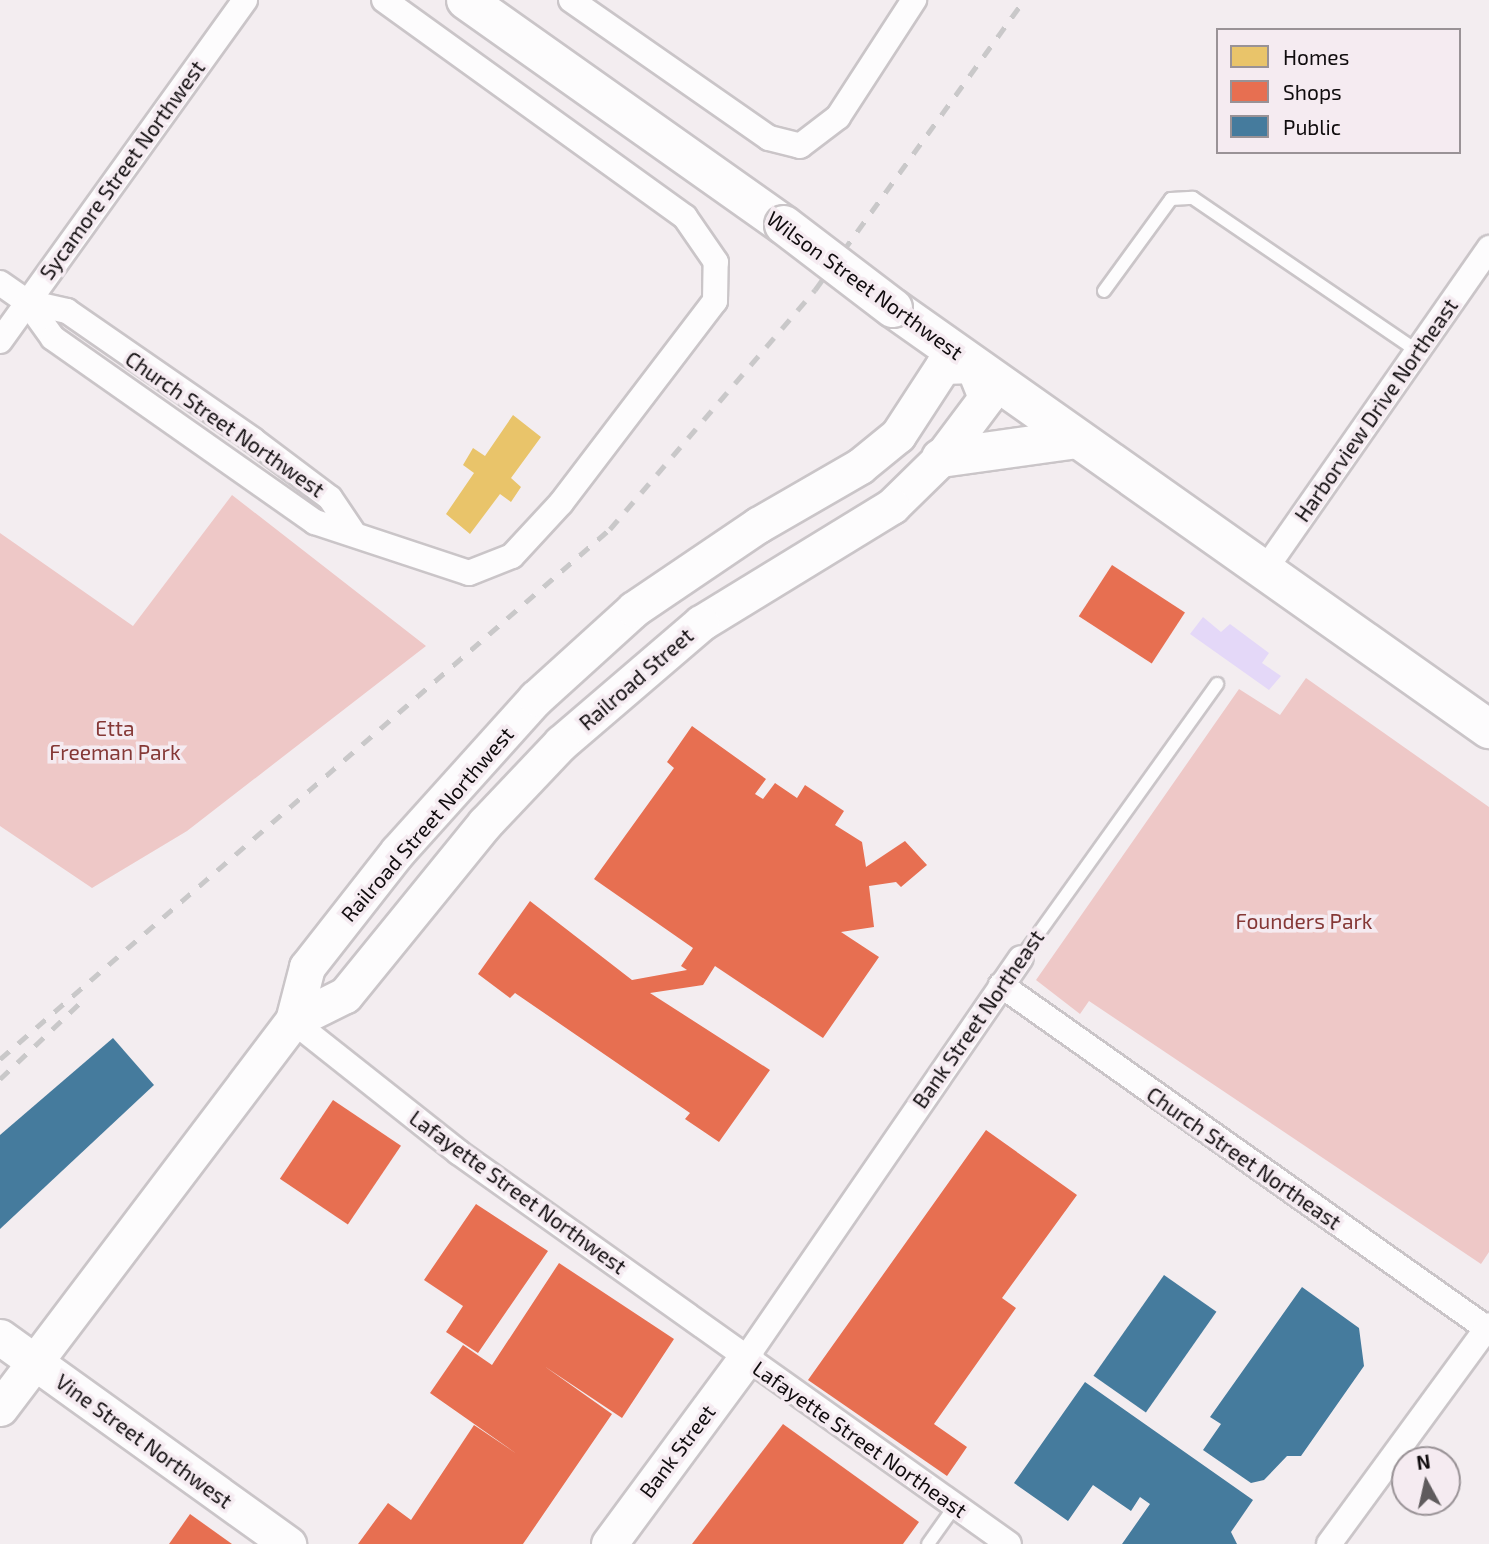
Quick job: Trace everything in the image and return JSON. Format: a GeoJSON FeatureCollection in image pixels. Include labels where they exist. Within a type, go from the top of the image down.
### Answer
{"type":"FeatureCollection","features":[{"type":"Feature","properties":{"kind":"highway","name":"Wilson Street Northwest"},"geometry":{"type":"LineString","coordinates":[[467,0],[784,225],[892,308],[1489,729]]}},
{"type":"Feature","properties":{"kind":"highway"},"geometry":{"type":"LineString","coordinates":[[941,458],[1076,439]]}},
{"type":"Feature","properties":{"kind":"street","name":"Sycamore Street Northwest"},"geometry":{"type":"LineString","coordinates":[[0,341],[245,0]]}},
{"type":"Feature","properties":{"kind":"street","name":"Church Street Northwest"},"geometry":{"type":"LineString","coordinates":[[0,284],[27,302],[52,338],[315,522],[352,531],[469,573],[512,556],[561,503],[715,301],[716,262],[685,216],[384,0]]}},
{"type":"Feature","properties":{"kind":"street"},"geometry":{"type":"LineString","coordinates":[[571,0],[769,138],[800,146],[838,117],[914,0]]}},
{"type":"Feature","properties":{"kind":"street","name":"Harborview Drive Northeast"},"geometry":{"type":"LineString","coordinates":[[1264,571],[1489,248]]}},
{"type":"Feature","properties":{"kind":"street","name":"Railroad Street"},"geometry":{"type":"LineString","coordinates":[[293,1021],[345,995],[485,823],[561,743],[701,623],[861,529],[941,458],[986,398],[973,365]]}},
{"type":"Feature","properties":{"kind":"street","name":"Railroad Street Northwest"},"geometry":{"type":"LineString","coordinates":[[0,1408],[293,1021],[307,967],[398,851],[536,698],[634,609],[898,435],[943,366],[973,365]]}},
{"type":"Feature","properties":{"kind":"street","name":"Bank Street Northeast"},"geometry":{"type":"LineString","coordinates":[[746,1358],[1021,958]]}},
{"type":"Feature","properties":{"kind":"street","name":"Church Street Northeast"},"geometry":{"type":"LineString","coordinates":[[1002,985],[1488,1327]]}},
{"type":"Feature","properties":{"kind":"street","name":"Lafayette Street Northwest"},"geometry":{"type":"LineString","coordinates":[[293,1021],[458,1152],[746,1358]]}},
{"type":"Feature","properties":{"kind":"street"},"geometry":{"type":"LineString","coordinates":[[1329,1544],[1488,1327]]}},
{"type":"Feature","properties":{"kind":"street","name":"Vine Street Northwest"},"geometry":{"type":"LineString","coordinates":[[0,1337],[288,1544]]}},
{"type":"Feature","properties":{"kind":"street","name":"Lafayette Street Northeast"},"geometry":{"type":"LineString","coordinates":[[746,1358],[1009,1544]]}},
{"type":"Feature","properties":{"kind":"street","name":"Bank Street"},"geometry":{"type":"LineString","coordinates":[[609,1544],[746,1358]]}},
{"type":"Feature","properties":{"kind":"lane"},"geometry":{"type":"LineString","coordinates":[[1104,291],[1171,199],[1193,198],[1417,351]]}},
{"type":"Feature","properties":{"kind":"lane","name":"Bank Street Northeast"},"geometry":{"type":"LineString","coordinates":[[1021,958],[1217,684]]}},
{"type":"Feature","properties":{"kind":"lane"},"geometry":{"type":"LineString","coordinates":[[928,1544],[955,1506]]}},
{"type":"Feature","properties":{"kind":"green space","name":"Etta Freeman Park"},"geometry":{"type":"Polygon","coordinates":[[[232,495],[426,646],[187,831],[92,888],[0,826],[0,533],[133,626],[232,495]]]}},
{"type":"Feature","properties":{"kind":"green space","name":"Founders Park"},"geometry":{"type":"Polygon","coordinates":[[[1306,678],[1489,807],[1489,1252],[1481,1264],[1089,1001],[1080,1014],[1036,980],[1239,689],[1280,715],[1306,678]]]}},
{"type":"Feature","properties":{"kind":"shaded area"},"geometry":{"type":"Polygon","coordinates":[[[1203,617],[1221,632],[1230,624],[1269,653],[1262,663],[1281,676],[1269,690],[1190,634],[1203,617]]]}},
{"type":"Feature","properties":{"kind":"building: Homes"},"geometry":{"type":"Polygon","coordinates":[[[513,415],[541,437],[511,478],[521,487],[511,502],[500,494],[470,534],[446,514],[474,473],[463,465],[473,448],[485,456],[513,415]]]}},
{"type":"Feature","properties":{"kind":"building: Shops"},"geometry":{"type":"Polygon","coordinates":[[[1112,565],[1185,612],[1152,664],[1079,616],[1112,565]]]}},
{"type":"Feature","properties":{"kind":"building: Shops"},"geometry":{"type":"Polygon","coordinates":[[[692,726],[766,779],[755,794],[763,799],[775,783],[797,798],[805,785],[844,811],[835,825],[862,842],[866,867],[905,841],[927,865],[901,887],[896,882],[869,886],[874,927],[841,932],[879,957],[823,1038],[715,966],[703,985],[650,993],[770,1070],[719,1142],[685,1119],[690,1113],[515,993],[510,998],[478,974],[530,901],[632,980],[687,970],[681,966],[693,948],[594,879],[674,768],[667,762],[692,726]]]}},
{"type":"Feature","properties":{"kind":"building: Shops"},"geometry":{"type":"Polygon","coordinates":[[[333,1100],[401,1146],[348,1225],[280,1179],[333,1100]]]}},
{"type":"Feature","properties":{"kind":"building: Shops"},"geometry":{"type":"Polygon","coordinates":[[[986,1130],[1077,1195],[1002,1298],[1016,1308],[934,1424],[967,1447],[947,1476],[808,1380],[986,1130]]]}},
{"type":"Feature","properties":{"kind":"building: Shops"},"geometry":{"type":"Polygon","coordinates":[[[476,1204],[548,1251],[478,1353],[446,1332],[463,1306],[424,1280],[476,1204]]]}},
{"type":"Feature","properties":{"kind":"building: Shops"},"geometry":{"type":"Polygon","coordinates":[[[559,1263],[674,1339],[622,1418],[544,1366],[612,1414],[523,1544],[358,1544],[388,1503],[411,1520],[474,1425],[517,1454],[430,1393],[463,1345],[492,1365],[559,1263]]]}},
{"type":"Feature","properties":{"kind":"building: Shops"},"geometry":{"type":"Polygon","coordinates":[[[783,1424],[919,1522],[903,1544],[692,1544],[783,1424]]]}},
{"type":"Feature","properties":{"kind":"building: Shops"},"geometry":{"type":"Polygon","coordinates":[[[190,1514],[232,1544],[169,1544],[190,1514]]]}},
{"type":"Feature","properties":{"kind":"building: Public"},"geometry":{"type":"Polygon","coordinates":[[[113,1038],[154,1085],[0,1229],[0,1135],[113,1038]]]}},
{"type":"Feature","properties":{"kind":"building: Public"},"geometry":{"type":"Polygon","coordinates":[[[1164,1275],[1216,1312],[1146,1412],[1093,1376],[1164,1275]]]}},
{"type":"Feature","properties":{"kind":"building: Public"},"geometry":{"type":"Polygon","coordinates":[[[1302,1287],[1359,1328],[1364,1366],[1301,1456],[1287,1456],[1264,1480],[1251,1483],[1203,1450],[1221,1424],[1210,1417],[1302,1287]]]}},
{"type":"Feature","properties":{"kind":"building: Public"},"geometry":{"type":"Polygon","coordinates":[[[1085,1382],[1253,1500],[1231,1532],[1237,1544],[1122,1544],[1150,1504],[1140,1497],[1131,1511],[1093,1485],[1068,1521],[1014,1483],[1085,1382]]]}},
{"type":"Feature","properties":{"kind":"railway"},"geometry":{"type":"LineString","coordinates":[[0,1059],[610,529],[815,290],[1024,0]]}},
{"type":"Feature","properties":{"kind":"railway"},"geometry":{"type":"LineString","coordinates":[[0,1079],[83,1000]]}}]}
